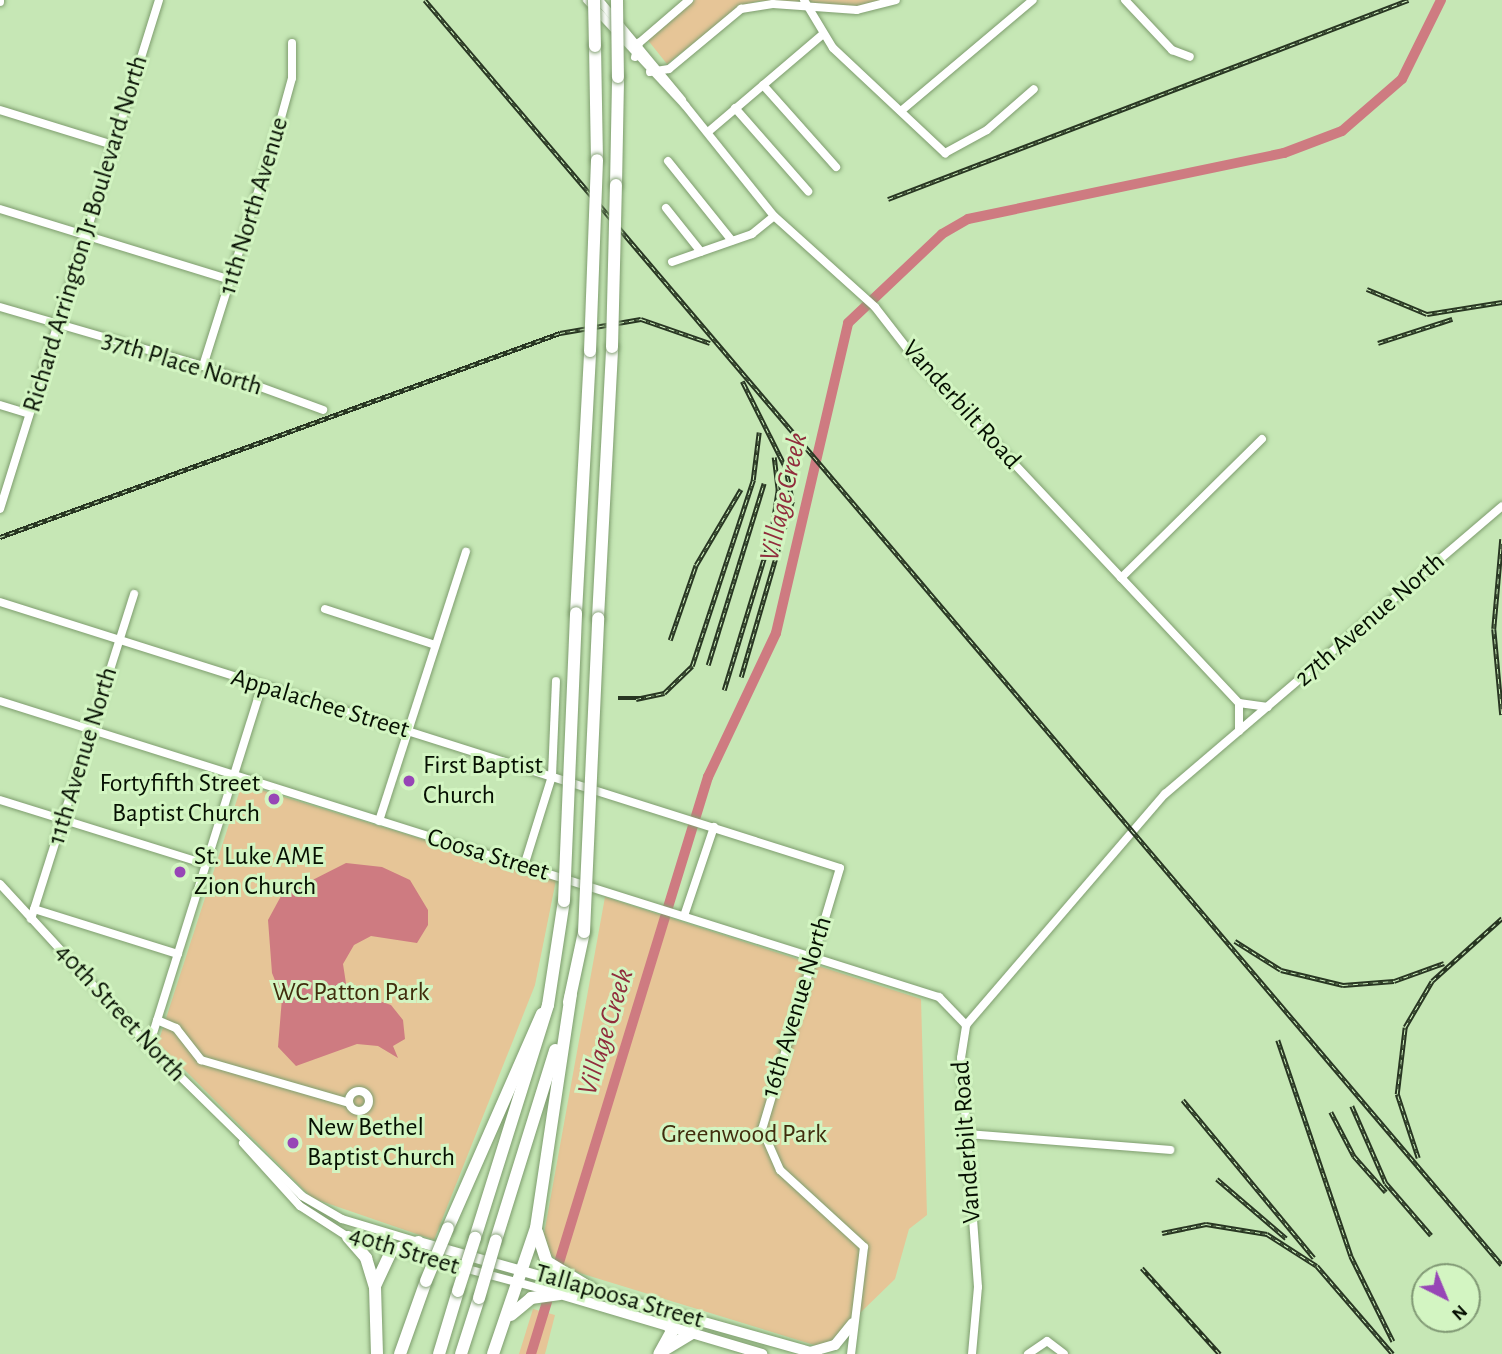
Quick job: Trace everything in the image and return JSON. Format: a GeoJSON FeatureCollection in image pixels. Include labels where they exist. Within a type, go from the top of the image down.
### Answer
{"type":"FeatureCollection","features":[{"type":"Feature","properties":{"kind":"highway"},"geometry":{"type":"LineString","coordinates":[[439,1354],[548,1005],[564,901],[597,160],[597,0]]}},
{"type":"Feature","properties":{"kind":"highway"},"geometry":{"type":"LineString","coordinates":[[493,1354],[536,1228],[571,995],[584,932],[612,347],[618,77],[617,0]]}},
{"type":"Feature","properties":{"kind":"highway"},"geometry":{"type":"LineString","coordinates":[[461,1354],[571,995]]}},
{"type":"Feature","properties":{"kind":"highway"},"geometry":{"type":"LineString","coordinates":[[400,1354],[426,1281],[532,1029],[548,1005]]}},
{"type":"Feature","properties":{"kind":"highway"},"geometry":{"type":"LineString","coordinates":[[536,1228],[547,1262],[563,1283]]}},
{"type":"Feature","properties":{"kind":"highway"},"geometry":{"type":"LineString","coordinates":[[348,1237],[366,1258],[375,1287],[377,1354]]}},
{"type":"Feature","properties":{"kind":"highway"},"geometry":{"type":"LineString","coordinates":[[375,1287],[391,1251],[419,1242]]}},
{"type":"Feature","properties":{"kind":"highway"},"geometry":{"type":"LineString","coordinates":[[498,1340],[518,1306],[541,1292],[563,1283],[592,1289]]}},
{"type":"Feature","properties":{"kind":"highway"},"geometry":{"type":"LineString","coordinates":[[656,1306],[671,1325],[672,1338],[659,1354]]}},
{"type":"Feature","properties":{"kind":"highway"},"geometry":{"type":"LineString","coordinates":[[659,1354],[694,1332]]}},
{"type":"Feature","properties":{"kind":"main road","name":"Tallapoosa Street"},"geometry":{"type":"LineString","coordinates":[[419,1242],[544,1276],[671,1325],[762,1354]]}},
{"type":"Feature","properties":{"kind":"main road","name":"Tallapoosa Street"},"geometry":{"type":"LineString","coordinates":[[592,1289],[813,1353]]}},
{"type":"Feature","properties":{"kind":"main road"},"geometry":{"type":"LineString","coordinates":[[813,1353],[835,1345],[853,1323]]}},
{"type":"Feature","properties":{"kind":"street","name":"Richard Arrington Jr Boulevard North"},"geometry":{"type":"LineString","coordinates":[[0,509],[159,0]]}},
{"type":"Feature","properties":{"kind":"street","name":"Vanderbilt Road"},"geometry":{"type":"LineString","coordinates":[[587,0],[635,57],[708,132],[775,216],[875,307],[1121,578],[1239,703]]}},
{"type":"Feature","properties":{"kind":"street","name":"Vanderbilt Road"},"geometry":{"type":"LineString","coordinates":[[597,0],[663,71],[685,106]]}},
{"type":"Feature","properties":{"kind":"street"},"geometry":{"type":"LineString","coordinates":[[635,57],[639,44],[652,30],[689,0]]}},
{"type":"Feature","properties":{"kind":"street"},"geometry":{"type":"LineString","coordinates":[[804,0],[823,34],[946,153],[987,130],[1034,89]]}},
{"type":"Feature","properties":{"kind":"street"},"geometry":{"type":"LineString","coordinates":[[650,72],[663,71],[676,63],[741,9],[858,10],[896,0]]}},
{"type":"Feature","properties":{"kind":"street"},"geometry":{"type":"LineString","coordinates":[[901,111],[1033,0]]}},
{"type":"Feature","properties":{"kind":"street"},"geometry":{"type":"LineString","coordinates":[[1125,0],[1172,50],[1190,57]]}},
{"type":"Feature","properties":{"kind":"street"},"geometry":{"type":"LineString","coordinates":[[628,31],[652,30]]}},
{"type":"Feature","properties":{"kind":"street"},"geometry":{"type":"LineString","coordinates":[[708,132],[823,34]]}},
{"type":"Feature","properties":{"kind":"street","name":"11th North Avenue"},"geometry":{"type":"LineString","coordinates":[[203,366],[232,280],[292,78],[292,43]]}},
{"type":"Feature","properties":{"kind":"street"},"geometry":{"type":"LineString","coordinates":[[676,63],[677,91]]}},
{"type":"Feature","properties":{"kind":"street"},"geometry":{"type":"LineString","coordinates":[[763,85],[836,167]]}},
{"type":"Feature","properties":{"kind":"street"},"geometry":{"type":"LineString","coordinates":[[735,108],[808,191]]}},
{"type":"Feature","properties":{"kind":"street"},"geometry":{"type":"LineString","coordinates":[[0,110],[113,145]]}},
{"type":"Feature","properties":{"kind":"street"},"geometry":{"type":"LineString","coordinates":[[668,161],[732,241]]}},
{"type":"Feature","properties":{"kind":"street"},"geometry":{"type":"LineString","coordinates":[[666,208],[701,252]]}},
{"type":"Feature","properties":{"kind":"street"},"geometry":{"type":"LineString","coordinates":[[0,209],[232,280]]}},
{"type":"Feature","properties":{"kind":"street"},"geometry":{"type":"LineString","coordinates":[[672,262],[732,241],[775,216]]}},
{"type":"Feature","properties":{"kind":"street","name":"37th Place North"},"geometry":{"type":"LineString","coordinates":[[0,307],[57,326],[203,366],[323,410]]}},
{"type":"Feature","properties":{"kind":"street"},"geometry":{"type":"LineString","coordinates":[[0,405],[29,414]]}},
{"type":"Feature","properties":{"kind":"street"},"geometry":{"type":"LineString","coordinates":[[1121,578],[1262,439]]}},
{"type":"Feature","properties":{"kind":"street","name":"27th Avenue North"},"geometry":{"type":"LineString","coordinates":[[1237,734],[1502,506]]}},
{"type":"Feature","properties":{"kind":"street"},"geometry":{"type":"LineString","coordinates":[[379,821],[466,552]]}},
{"type":"Feature","properties":{"kind":"street","name":"11th Avenue North"},"geometry":{"type":"LineString","coordinates":[[32,919],[134,594]]}},
{"type":"Feature","properties":{"kind":"street","name":"Appalachee Street"},"geometry":{"type":"LineString","coordinates":[[0,602],[840,867]]}},
{"type":"Feature","properties":{"kind":"street"},"geometry":{"type":"LineString","coordinates":[[325,609],[435,645]]}},
{"type":"Feature","properties":{"kind":"street"},"geometry":{"type":"LineString","coordinates":[[524,866],[552,776],[556,681]]}},
{"type":"Feature","properties":{"kind":"street"},"geometry":{"type":"LineString","coordinates":[[149,1046],[262,686]]}},
{"type":"Feature","properties":{"kind":"street","name":"Coosa Street"},"geometry":{"type":"LineString","coordinates":[[0,702],[939,997],[966,1025]]}},
{"type":"Feature","properties":{"kind":"street"},"geometry":{"type":"LineString","coordinates":[[1237,734],[1239,703],[1268,707]]}},
{"type":"Feature","properties":{"kind":"street","name":"Vanderbilt Road"},"geometry":{"type":"LineString","coordinates":[[973,1354],[978,1287],[961,1058],[966,1025],[1141,819],[1237,734]]}},
{"type":"Feature","properties":{"kind":"street"},"geometry":{"type":"LineString","coordinates":[[0,800],[206,864]]}},
{"type":"Feature","properties":{"kind":"street"},"geometry":{"type":"LineString","coordinates":[[681,915],[711,826]]}},
{"type":"Feature","properties":{"kind":"street","name":"16th Avenue North"},"geometry":{"type":"LineString","coordinates":[[840,867],[762,1129],[779,1170],[864,1247],[853,1323],[858,1331],[851,1354]]}},
{"type":"Feature","properties":{"kind":"street","name":"40th Street North"},"geometry":{"type":"LineString","coordinates":[[0,884],[149,1046],[242,1140]]}},
{"type":"Feature","properties":{"kind":"street"},"geometry":{"type":"LineString","coordinates":[[34,909],[178,954]]}},
{"type":"Feature","properties":{"kind":"street"},"geometry":{"type":"LineString","coordinates":[[158,1020],[176,1028],[201,1060],[349,1103]]}},
{"type":"Feature","properties":{"kind":"street"},"geometry":{"type":"LineString","coordinates":[[968,1134],[1170,1150]]}},
{"type":"Feature","properties":{"kind":"street","name":"40th Street"},"geometry":{"type":"LineString","coordinates":[[242,1140],[302,1196],[342,1219],[419,1242]]}},
{"type":"Feature","properties":{"kind":"street","name":"40th Street"},"geometry":{"type":"LineString","coordinates":[[242,1140],[300,1206],[336,1231],[391,1251],[519,1284]]}},
{"type":"Feature","properties":{"kind":"street","name":"Tallapoosa Street"},"geometry":{"type":"LineString","coordinates":[[519,1284],[541,1292]]}},
{"type":"Feature","properties":{"kind":"street"},"geometry":{"type":"LineString","coordinates":[[1028,1354],[1040,1343],[1054,1343],[1064,1354]]}},
{"type":"Feature","properties":{"kind":"green space"},"geometry":{"type":"Polygon","coordinates":[[[695,0],[889,0],[857,8],[759,1],[741,6],[667,64],[647,39],[695,0]]]}},
{"type":"Feature","properties":{"kind":"green space","name":"WC Patton Park"},"geometry":{"type":"Polygon","coordinates":[[[242,784],[556,880],[535,985],[434,1240],[312,1198],[158,1043],[242,784]]]}},
{"type":"Feature","properties":{"kind":"green space","name":"Greenwood Park"},"geometry":{"type":"Polygon","coordinates":[[[605,897],[921,999],[927,1215],[909,1229],[895,1279],[824,1348],[570,1270],[551,1255],[544,1234],[605,897]]]}},
{"type":"Feature","properties":{"kind":"green space"},"geometry":{"type":"Polygon","coordinates":[[[533,1309],[555,1315],[545,1354],[519,1354],[533,1309]]]}},
{"type":"Feature","properties":{"kind":"shaded area"},"geometry":{"type":"Polygon","coordinates":[[[346,863],[382,867],[410,880],[428,910],[428,925],[417,943],[371,936],[354,945],[343,964],[347,990],[391,1005],[403,1020],[405,1039],[393,1046],[398,1058],[378,1046],[357,1044],[296,1066],[278,1047],[282,998],[272,973],[268,920],[281,896],[346,863]]]}},
{"type":"Feature","properties":{"kind":"waterway","name":"Village Creek"},"geometry":{"type":"LineString","coordinates":[[531,1354],[708,777],[776,633],[848,323],[942,234],[968,219],[1284,153],[1342,131],[1402,79],[1441,0]]}},
{"type":"Feature","properties":{"kind":"railway"},"geometry":{"type":"LineString","coordinates":[[425,0],[1502,1265]]}},
{"type":"Feature","properties":{"kind":"railway"},"geometry":{"type":"LineString","coordinates":[[888,199],[1408,0]]}},
{"type":"Feature","properties":{"kind":"railway"},"geometry":{"type":"LineString","coordinates":[[1367,289],[1427,314],[1502,302]]}},
{"type":"Feature","properties":{"kind":"railway"},"geometry":{"type":"LineString","coordinates":[[0,537],[560,333],[641,319],[710,343]]}},
{"type":"Feature","properties":{"kind":"railway"},"geometry":{"type":"LineString","coordinates":[[1378,343],[1452,319]]}},
{"type":"Feature","properties":{"kind":"railway"},"geometry":{"type":"LineString","coordinates":[[741,677],[792,501],[786,469],[742,381]]}},
{"type":"Feature","properties":{"kind":"railway"},"geometry":{"type":"LineString","coordinates":[[636,699],[664,693],[692,666],[753,480],[759,432]]}},
{"type":"Feature","properties":{"kind":"railway"},"geometry":{"type":"LineString","coordinates":[[724,690],[771,535],[778,490],[774,457]]}},
{"type":"Feature","properties":{"kind":"railway"},"geometry":{"type":"LineString","coordinates":[[708,665],[764,483]]}},
{"type":"Feature","properties":{"kind":"railway"},"geometry":{"type":"LineString","coordinates":[[670,640],[696,565],[741,489]]}},
{"type":"Feature","properties":{"kind":"railway"},"geometry":{"type":"LineString","coordinates":[[1502,539],[1494,629],[1502,715]]}},
{"type":"Feature","properties":{"kind":"railway"},"geometry":{"type":"LineString","coordinates":[[618,698],[644,698]]}},
{"type":"Feature","properties":{"kind":"railway"},"geometry":{"type":"LineString","coordinates":[[1418,1158],[1397,1094],[1405,1027],[1432,981],[1502,918]]}},
{"type":"Feature","properties":{"kind":"railway"},"geometry":{"type":"LineString","coordinates":[[1235,941],[1281,970],[1343,985],[1394,981],[1444,963]]}},
{"type":"Feature","properties":{"kind":"railway"},"geometry":{"type":"LineString","coordinates":[[1278,1040],[1351,1256],[1393,1341]]}},
{"type":"Feature","properties":{"kind":"railway"},"geometry":{"type":"LineString","coordinates":[[1183,1100],[1314,1258]]}},
{"type":"Feature","properties":{"kind":"railway"},"geometry":{"type":"LineString","coordinates":[[1352,1106],[1386,1183],[1431,1235]]}},
{"type":"Feature","properties":{"kind":"railway"},"geometry":{"type":"LineString","coordinates":[[1331,1112],[1354,1156],[1386,1192]]}},
{"type":"Feature","properties":{"kind":"railway"},"geometry":{"type":"LineString","coordinates":[[1217,1179],[1286,1238]]}},
{"type":"Feature","properties":{"kind":"railway"},"geometry":{"type":"LineString","coordinates":[[1162,1233],[1206,1224],[1267,1234],[1317,1266],[1393,1354]]}},
{"type":"Feature","properties":{"kind":"railway"},"geometry":{"type":"LineString","coordinates":[[1142,1268],[1220,1354]]}},
{"type":"Feature","properties":{"kind":"place","name":"First Baptist Church"},"geometry":{"type":"Point","coordinates":[409,781]}},
{"type":"Feature","properties":{"kind":"place","name":"Fortyfifth Street Baptist Church"},"geometry":{"type":"Point","coordinates":[274,799]}},
{"type":"Feature","properties":{"kind":"place","name":"St. Luke AME Zion Church"},"geometry":{"type":"Point","coordinates":[180,872]}},
{"type":"Feature","properties":{"kind":"place","name":"New Bethel Baptist Church"},"geometry":{"type":"Point","coordinates":[293,1143]}}]}
